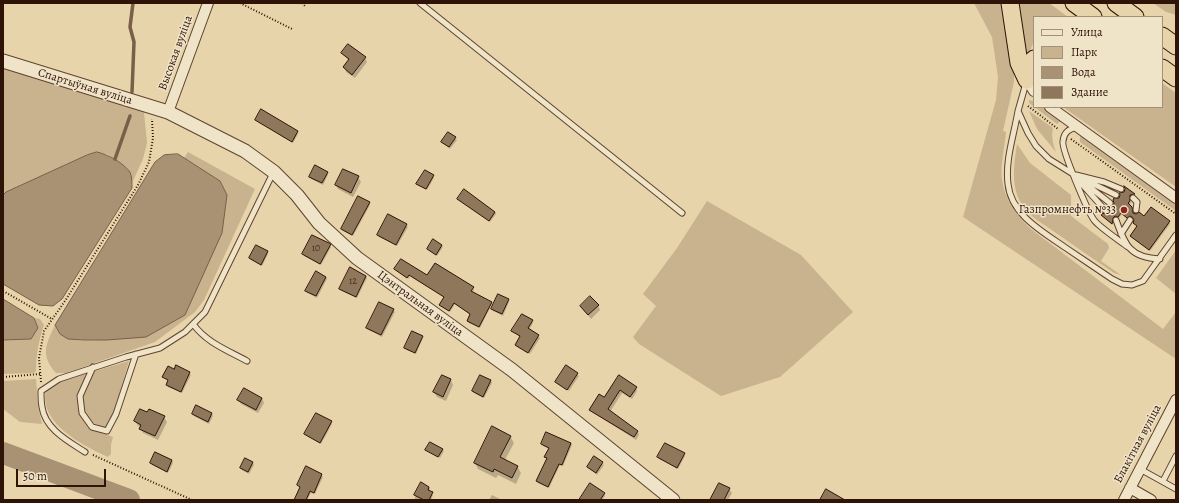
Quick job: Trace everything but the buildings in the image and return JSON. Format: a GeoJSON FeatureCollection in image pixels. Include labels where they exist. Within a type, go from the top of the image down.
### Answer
{"type":"FeatureCollection","features":[{"type":"Feature","properties":{"kind":"highway"},"geometry":{"type":"LineString","coordinates":[[1010,3],[1019,63],[1030,86]]}},
{"type":"Feature","properties":{"kind":"highway"},"geometry":{"type":"LineString","coordinates":[[1074,3],[1092,16]]}},
{"type":"Feature","properties":{"kind":"highway"},"geometry":{"type":"LineString","coordinates":[[1116,3],[1134,16]]}},
{"type":"Feature","properties":{"kind":"highway"},"geometry":{"type":"LineString","coordinates":[[1163,37],[1176,46]]}},
{"type":"Feature","properties":{"kind":"highway"},"geometry":{"type":"LineString","coordinates":[[1030,86],[1033,66]]}},
{"type":"Feature","properties":{"kind":"highway"},"geometry":{"type":"LineString","coordinates":[[1163,69],[1176,78]]}},
{"type":"Feature","properties":{"kind":"street","name":"Высокая вуліца"},"geometry":{"type":"LineString","coordinates":[[168,112],[208,3]]}},
{"type":"Feature","properties":{"kind":"street","name":"Спартыўная вуліца"},"geometry":{"type":"LineString","coordinates":[[3,62],[168,112]]}},
{"type":"Feature","properties":{"kind":"street"},"geometry":{"type":"LineString","coordinates":[[1051,108],[1176,198]]}},
{"type":"Feature","properties":{"kind":"street","name":"Цэнтральная вуліца"},"geometry":{"type":"LineString","coordinates":[[168,112],[246,151],[274,172],[297,195],[319,223],[357,258],[512,370],[674,500]]}},
{"type":"Feature","properties":{"kind":"street","name":"Блакітная вуліца"},"geometry":{"type":"LineString","coordinates":[[1124,500],[1176,400]]}},
{"type":"Feature","properties":{"kind":"street"},"geometry":{"type":"LineString","coordinates":[[1130,488],[1151,500]]}},
{"type":"Feature","properties":{"kind":"lane"},"geometry":{"type":"LineString","coordinates":[[420,3],[682,213]]}},
{"type":"Feature","properties":{"kind":"lane"},"geometry":{"type":"LineString","coordinates":[[1030,86],[1018,111],[1007,170],[1008,186],[1012,199],[1019,210],[1031,223],[1112,279],[1122,284],[1132,285],[1143,281],[1176,235]]}},
{"type":"Feature","properties":{"kind":"lane"},"geometry":{"type":"LineString","coordinates":[[1018,111],[1036,146],[1050,159],[1073,174],[1110,203]]}},
{"type":"Feature","properties":{"kind":"lane"},"geometry":{"type":"LineString","coordinates":[[1078,126],[1069,129],[1065,134],[1062,142],[1063,149],[1095,221],[1139,255],[1148,258],[1160,259]]}},
{"type":"Feature","properties":{"kind":"lane"},"geometry":{"type":"LineString","coordinates":[[86,452],[63,438],[48,423],[42,408],[41,391],[59,379],[136,354],[160,348],[185,332],[205,312],[274,172]]}},
{"type":"Feature","properties":{"kind":"lane"},"geometry":{"type":"LineString","coordinates":[[1073,174],[1104,182],[1122,189]]}},
{"type":"Feature","properties":{"kind":"lane"},"geometry":{"type":"LineString","coordinates":[[1073,174],[1116,195]]}},
{"type":"Feature","properties":{"kind":"lane"},"geometry":{"type":"LineString","coordinates":[[1073,174],[1105,210]]}},
{"type":"Feature","properties":{"kind":"lane"},"geometry":{"type":"LineString","coordinates":[[1133,198],[1137,202],[1136,210]]}},
{"type":"Feature","properties":{"kind":"lane"},"geometry":{"type":"LineString","coordinates":[[1116,220],[1128,247]]}},
{"type":"Feature","properties":{"kind":"lane"},"geometry":{"type":"LineString","coordinates":[[1121,234],[1130,220]]}},
{"type":"Feature","properties":{"kind":"lane"},"geometry":{"type":"LineString","coordinates":[[193,324],[201,334],[213,343],[247,361]]}},
{"type":"Feature","properties":{"kind":"lane"},"geometry":{"type":"LineString","coordinates":[[93,368],[80,396],[82,413],[92,427],[107,431],[116,414],[136,354]]}},
{"type":"Feature","properties":{"kind":"lane"},"geometry":{"type":"LineString","coordinates":[[1163,481],[1176,456]]}},
{"type":"Feature","properties":{"kind":"lane"},"geometry":{"type":"LineString","coordinates":[[1140,468],[1176,489]]}},
{"type":"Feature","properties":{"kind":"path"},"geometry":{"type":"LineString","coordinates":[[240,3],[292,29]]}},
{"type":"Feature","properties":{"kind":"path"},"geometry":{"type":"LineString","coordinates":[[302,3],[305,6]]}},
{"type":"Feature","properties":{"kind":"path"},"geometry":{"type":"LineString","coordinates":[[1029,107],[1055,126]]}},
{"type":"Feature","properties":{"kind":"path"},"geometry":{"type":"LineString","coordinates":[[41,391],[39,358],[44,331],[134,191],[149,162],[153,138],[153,108]]}},
{"type":"Feature","properties":{"kind":"path"},"geometry":{"type":"LineString","coordinates":[[1078,143],[1176,214]]}},
{"type":"Feature","properties":{"kind":"path"},"geometry":{"type":"LineString","coordinates":[[3,291],[52,319]]}},
{"type":"Feature","properties":{"kind":"path"},"geometry":{"type":"LineString","coordinates":[[3,377],[40,374]]}},
{"type":"Feature","properties":{"kind":"path"},"geometry":{"type":"LineString","coordinates":[[86,452],[192,500]]}},
{"type":"Feature","properties":{"kind":"green space"},"geometry":{"type":"Polygon","coordinates":[[[974,3],[1004,3],[1014,60],[1014,82],[1003,131],[1006,132],[1002,174],[1003,186],[1008,200],[1020,218],[1031,229],[1163,329],[1176,312],[1176,359],[963,217],[996,100],[998,77],[992,37],[974,3]]]}},
{"type":"Feature","properties":{"kind":"green space"},"geometry":{"type":"Polygon","coordinates":[[[1014,3],[1049,3],[1067,16],[1033,16],[1033,43],[1025,63],[1014,3]]]}},
{"type":"Feature","properties":{"kind":"green space"},"geometry":{"type":"Polygon","coordinates":[[[1153,3],[1176,3],[1176,15],[1166,12],[1153,3]]]}},
{"type":"Feature","properties":{"kind":"green space"},"geometry":{"type":"Polygon","coordinates":[[[3,68],[144,112],[147,143],[143,159],[132,183],[131,173],[107,154],[87,155],[6,192],[3,195],[3,68]]]}},
{"type":"Feature","properties":{"kind":"green space"},"geometry":{"type":"Polygon","coordinates":[[[1163,84],[1176,93],[1176,187],[1064,108],[1163,108],[1163,84]]]}},
{"type":"Feature","properties":{"kind":"green space"},"geometry":{"type":"Polygon","coordinates":[[[1029,100],[1033,101],[1033,106],[1029,103],[1029,100]]]}},
{"type":"Feature","properties":{"kind":"green space"},"geometry":{"type":"Polygon","coordinates":[[[1035,108],[1044,108],[1061,121],[1057,124],[1035,108]]]}},
{"type":"Feature","properties":{"kind":"green space"},"geometry":{"type":"Polygon","coordinates":[[[1029,111],[1053,128],[1052,134],[1056,152],[1037,129],[1029,111]]]}},
{"type":"Feature","properties":{"kind":"green space"},"geometry":{"type":"Polygon","coordinates":[[[1080,135],[1176,204],[1176,211],[1080,142],[1080,135]]]}},
{"type":"Feature","properties":{"kind":"green space"},"geometry":{"type":"Polygon","coordinates":[[[1017,144],[1030,163],[1071,195],[1071,216],[1108,244],[1109,248],[1101,261],[1121,275],[1114,273],[1038,221],[1026,210],[1016,192],[1014,168],[1017,144]]]}},
{"type":"Feature","properties":{"kind":"green space"},"geometry":{"type":"Polygon","coordinates":[[[188,152],[255,189],[204,300],[195,312],[155,342],[66,373],[56,373],[51,367],[46,355],[47,344],[55,325],[64,336],[75,340],[107,340],[220,181],[184,158],[188,152]]]}},
{"type":"Feature","properties":{"kind":"green space"},"geometry":{"type":"Polygon","coordinates":[[[707,201],[801,255],[853,312],[780,377],[721,396],[639,344],[633,337],[656,306],[643,294],[677,248],[707,201]]]}},
{"type":"Feature","properties":{"kind":"green space"},"geometry":{"type":"Polygon","coordinates":[[[1176,250],[1176,294],[1156,278],[1176,250]]]}},
{"type":"Feature","properties":{"kind":"green space"},"geometry":{"type":"Polygon","coordinates":[[[34,318],[40,319],[44,325],[38,347],[36,371],[34,373],[3,374],[3,340],[31,339],[38,328],[34,318]]]}},
{"type":"Feature","properties":{"kind":"green space"},"geometry":{"type":"Polygon","coordinates":[[[129,361],[114,412],[106,428],[93,423],[85,412],[83,395],[95,371],[129,361]]]}},
{"type":"Feature","properties":{"kind":"green space"},"geometry":{"type":"Polygon","coordinates":[[[89,373],[78,395],[79,412],[91,429],[113,437],[111,454],[108,457],[87,447],[65,432],[49,413],[45,402],[46,390],[62,380],[89,373]]]}},
{"type":"Feature","properties":{"kind":"green space"},"geometry":{"type":"Polygon","coordinates":[[[36,379],[38,406],[42,424],[20,422],[3,409],[3,381],[36,379]]]}},
{"type":"Feature","properties":{"kind":"water"},"geometry":{"type":"Polygon","coordinates":[[[97,152],[115,159],[127,168],[131,174],[132,188],[62,299],[53,306],[39,305],[3,284],[3,195],[6,192],[87,155],[97,152]]]}},
{"type":"Feature","properties":{"kind":"water"},"geometry":{"type":"Polygon","coordinates":[[[178,154],[220,181],[227,195],[222,233],[185,315],[146,337],[107,340],[68,339],[60,334],[55,325],[155,162],[164,155],[178,154]]]}},
{"type":"Feature","properties":{"kind":"water"},"geometry":{"type":"Polygon","coordinates":[[[3,299],[34,318],[38,328],[31,339],[3,340],[3,299]]]}},
{"type":"Feature","properties":{"kind":"waterway"},"geometry":{"type":"LineString","coordinates":[[132,92],[134,42],[130,27],[133,3]]}},
{"type":"Feature","properties":{"kind":"waterway"},"geometry":{"type":"LineString","coordinates":[[115,159],[130,116]]}},
{"type":"Feature","properties":{"kind":"waterway"},"geometry":{"type":"LineString","coordinates":[[3,453],[129,500]]}},
{"type":"Feature","properties":{"kind":"place","name":"Газпромнефть №33"},"geometry":{"type":"Point","coordinates":[1124,210]}}]}
